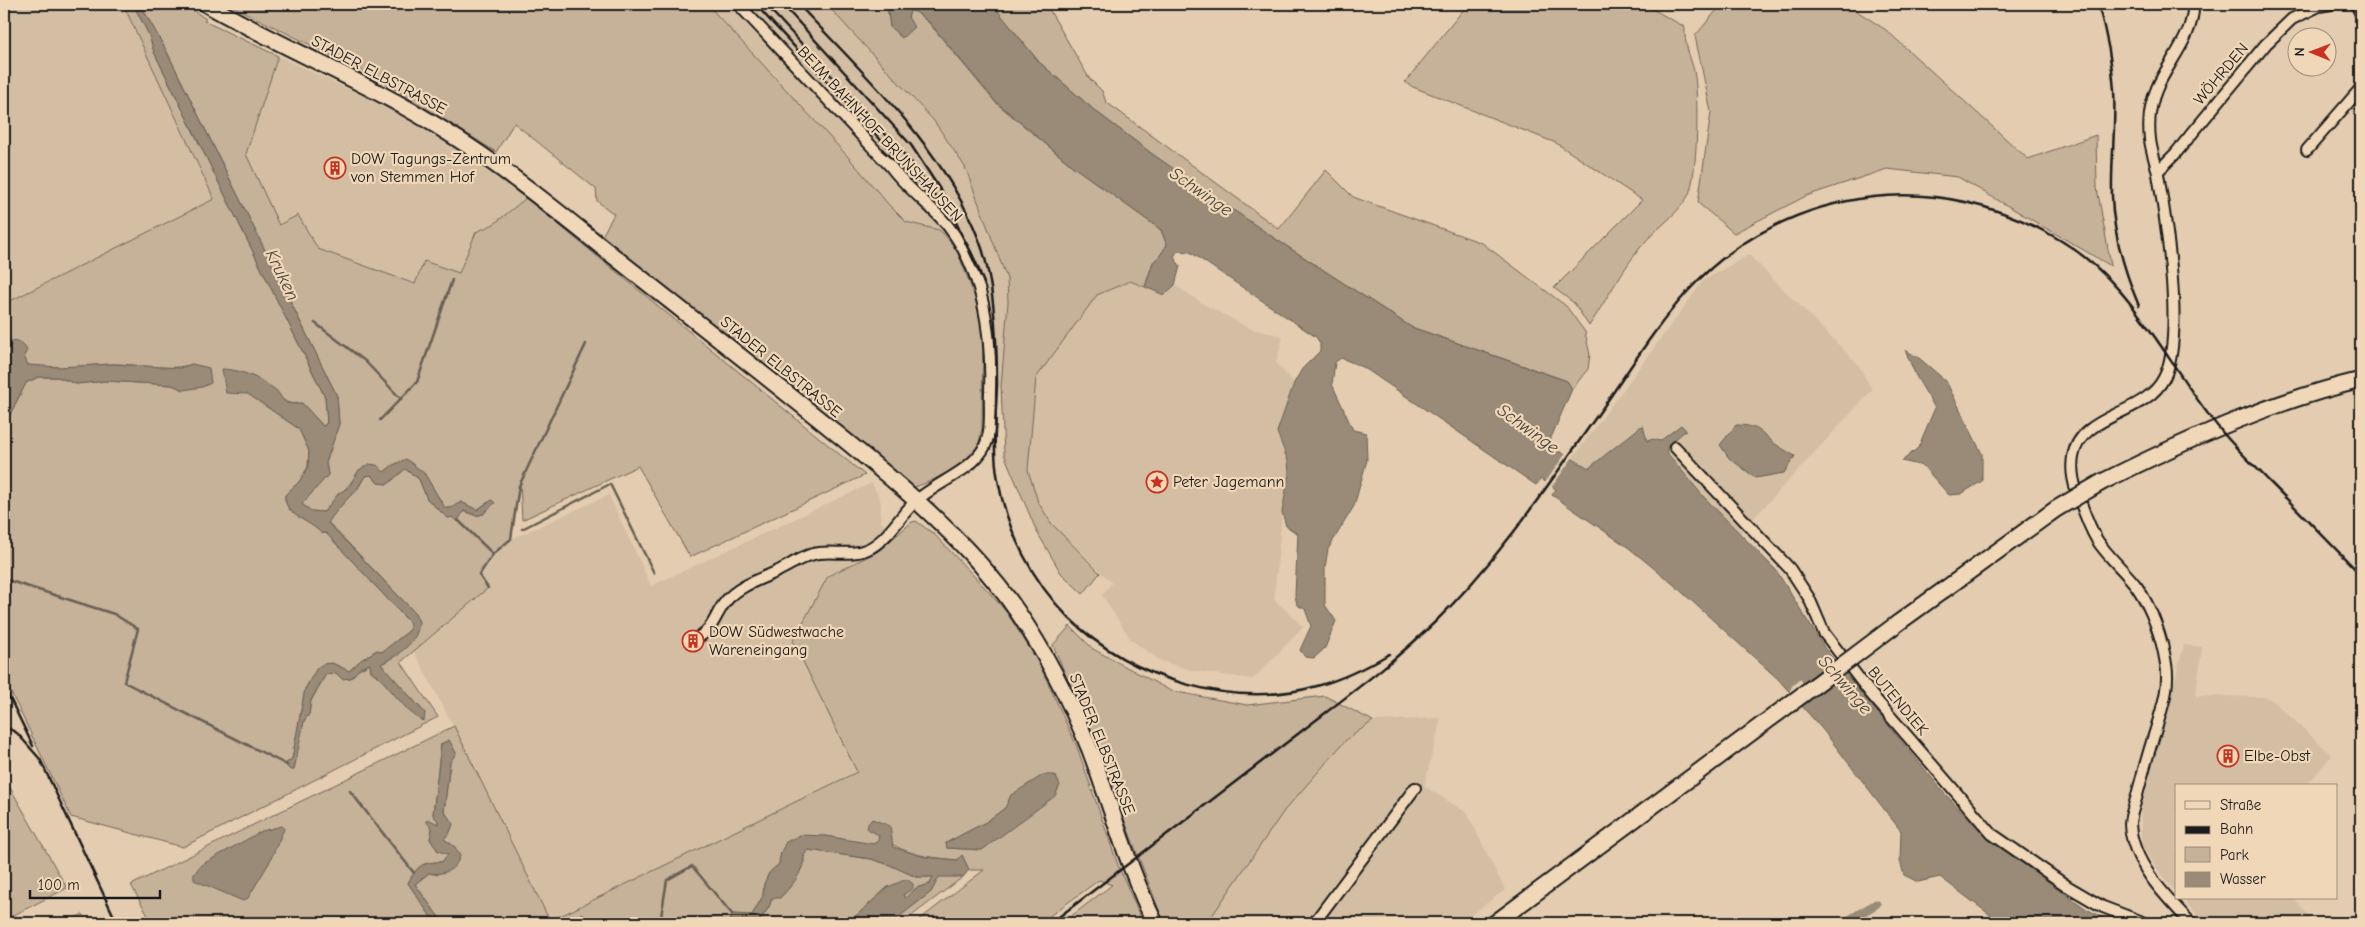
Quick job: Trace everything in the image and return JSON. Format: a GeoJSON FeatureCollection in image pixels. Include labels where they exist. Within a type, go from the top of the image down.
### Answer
{"type":"FeatureCollection","features":[{"type":"Feature","properties":{"kind":"street","name":"STADER ELBSTRASSE"},"geometry":{"type":"LineString","coordinates":[[206,4],[397,101],[456,137],[522,184],[832,430],[916,501],[968,552],[991,578],[1015,608],[1041,648],[1080,728],[1130,863],[1155,923]]}},
{"type":"Feature","properties":{"kind":"street","name":"BEIM BAHNHOF BRUNSHAUSEN"},"geometry":{"type":"LineString","coordinates":[[693,640],[704,635],[713,625],[726,601],[737,591],[817,553],[855,552],[869,549],[890,531],[916,501],[971,462],[983,451],[988,437],[990,386],[988,323],[967,256],[949,228],[932,208],[901,180],[738,4]]}},
{"type":"Feature","properties":{"kind":"street"},"geometry":{"type":"LineString","coordinates":[[2191,923],[2168,898],[2141,861],[2133,841],[2130,822],[2166,695],[2167,665],[2152,614],[2136,587],[2098,541],[2085,516],[2072,472],[2073,456],[2084,434],[2098,424],[2137,404],[2164,379],[2173,330],[2174,306],[2158,171],[2151,147],[2149,114],[2156,89],[2185,36],[2194,11],[2193,4]]}},
{"type":"Feature","properties":{"kind":"street","name":"WÖHRDEN"},"geometry":{"type":"LineString","coordinates":[[2158,171],[2175,154],[2266,44],[2292,19],[2319,6],[2331,4]]}},
{"type":"Feature","properties":{"kind":"street"},"geometry":{"type":"LineString","coordinates":[[2356,4],[2361,14]]}},
{"type":"Feature","properties":{"kind":"street"},"geometry":{"type":"LineString","coordinates":[[2307,150],[2361,88]]}},
{"type":"Feature","properties":{"kind":"street"},"geometry":{"type":"LineString","coordinates":[[1495,923],[1898,623],[2056,509],[2102,482],[2153,456],[2247,415],[2302,396],[2361,380]]}},
{"type":"Feature","properties":{"kind":"street","name":"BUTENDIEK"},"geometry":{"type":"LineString","coordinates":[[1675,447],[1790,569],[1809,598],[1824,633],[1871,694],[1992,834],[2067,886],[2103,907],[2145,923]]}},
{"type":"Feature","properties":{"kind":"street"},"geometry":{"type":"LineString","coordinates":[[1314,923],[1415,788]]}},
{"type":"Feature","properties":{"kind":"shaded area"},"geometry":{"type":"Polygon","coordinates":[[[4,4],[123,4],[214,200],[4,304],[4,4]]]}},
{"type":"Feature","properties":{"kind":"shaded area"},"geometry":{"type":"Polygon","coordinates":[[[707,4],[826,4],[934,121],[965,167],[1007,279],[1008,302],[1001,387],[984,385],[984,357],[939,230],[906,222],[707,4]]]}},
{"type":"Feature","properties":{"kind":"shaded area"},"geometry":{"type":"Polygon","coordinates":[[[278,56],[388,108],[442,140],[526,198],[494,224],[476,232],[459,273],[415,284],[318,249],[298,215],[279,225],[246,154],[278,56]]]}},
{"type":"Feature","properties":{"kind":"shaded area"},"geometry":{"type":"Polygon","coordinates":[[[1749,255],[1858,364],[1872,390],[1740,533],[1703,496],[1668,454],[1667,447],[1686,431],[1660,441],[1647,441],[1636,429],[1589,468],[1572,459],[1704,280],[1749,255]]]}},
{"type":"Feature","properties":{"kind":"shaded area"},"geometry":{"type":"Polygon","coordinates":[[[1130,281],[1163,295],[1175,285],[1203,304],[1251,329],[1283,336],[1276,363],[1294,383],[1277,432],[1288,461],[1289,474],[1282,512],[1274,599],[1303,627],[1253,679],[1194,671],[1161,661],[1131,640],[1102,595],[1112,583],[1051,523],[1038,502],[1028,469],[1036,378],[1097,295],[1130,281]]]}},
{"type":"Feature","properties":{"kind":"shaded area"},"geometry":{"type":"Polygon","coordinates":[[[872,483],[881,503],[880,521],[1038,683],[550,922],[458,735],[414,651],[488,588],[479,575],[493,554],[511,539],[609,495],[651,586],[872,483]]]}},
{"type":"Feature","properties":{"kind":"shaded area"},"geometry":{"type":"Polygon","coordinates":[[[2184,645],[2202,647],[2196,696],[2265,697],[2272,700],[2332,755],[2308,784],[2175,784],[2175,891],[2152,862],[2141,843],[2141,810],[2184,645]]]}},
{"type":"Feature","properties":{"kind":"shaded area"},"geometry":{"type":"Polygon","coordinates":[[[1441,718],[1424,786],[1467,813],[1505,890],[1460,923],[1207,923],[1284,811],[1346,740],[1373,721],[1441,718]]]}},
{"type":"Feature","properties":{"kind":"shaded area"},"geometry":{"type":"Polygon","coordinates":[[[2184,900],[2296,900],[2314,923],[2204,923],[2184,900]]]}},
{"type":"Feature","properties":{"kind":"green space"},"geometry":{"type":"Polygon","coordinates":[[[123,4],[133,4],[149,35],[154,52],[325,397],[327,423],[323,426],[302,403],[293,404],[286,402],[276,390],[248,394],[299,429],[309,451],[308,467],[299,482],[285,495],[286,502],[298,517],[321,533],[326,533],[410,623],[410,630],[382,652],[377,650],[361,660],[349,671],[332,663],[317,668],[305,689],[292,759],[285,764],[290,770],[304,721],[309,714],[311,701],[326,674],[336,673],[342,679],[370,664],[371,671],[425,713],[381,664],[399,655],[419,622],[415,613],[328,522],[345,499],[356,492],[365,476],[371,475],[378,483],[388,484],[405,469],[419,479],[427,499],[448,518],[461,515],[465,511],[476,516],[484,514],[489,507],[488,502],[477,510],[461,502],[451,508],[445,508],[424,473],[393,465],[384,472],[359,470],[347,487],[324,512],[311,511],[301,504],[328,475],[326,463],[339,424],[337,396],[167,52],[140,4],[184,4],[206,19],[204,21],[278,56],[246,154],[279,225],[298,215],[318,249],[415,284],[424,261],[459,273],[476,232],[494,224],[526,198],[865,475],[690,557],[638,466],[522,520],[520,483],[511,539],[493,554],[479,575],[488,588],[401,662],[438,717],[183,847],[71,817],[4,678],[4,426],[26,383],[38,377],[58,377],[76,384],[106,381],[172,385],[184,390],[192,364],[163,368],[114,364],[60,367],[28,365],[23,356],[7,340],[4,342],[4,304],[214,199],[123,4]]]}},
{"type":"Feature","properties":{"kind":"green space"},"geometry":{"type":"Polygon","coordinates":[[[228,4],[707,4],[906,222],[939,230],[957,251],[976,299],[983,332],[982,428],[976,448],[972,454],[952,469],[927,483],[913,487],[601,238],[614,214],[597,201],[596,189],[514,123],[496,152],[377,78],[228,4]]]}},
{"type":"Feature","properties":{"kind":"green space"},"geometry":{"type":"Polygon","coordinates":[[[826,4],[887,4],[890,27],[908,18],[910,11],[916,12],[929,23],[995,102],[1071,165],[1161,230],[1167,245],[1153,262],[1145,287],[1130,281],[1097,295],[1036,378],[1028,470],[1038,502],[1051,523],[1100,573],[1083,594],[1061,573],[1037,532],[1004,454],[1001,387],[1008,302],[1007,279],[965,167],[934,121],[826,4]]]}},
{"type":"Feature","properties":{"kind":"green space"},"geometry":{"type":"Polygon","coordinates":[[[992,4],[1046,4],[1089,78],[1102,91],[1106,102],[1279,229],[1326,170],[1353,197],[1482,243],[1566,306],[1585,332],[1590,355],[1588,369],[1572,389],[1567,381],[1411,327],[1271,236],[1155,156],[1094,110],[1039,62],[992,4]]]}},
{"type":"Feature","properties":{"kind":"green space"},"geometry":{"type":"Polygon","coordinates":[[[1468,4],[1643,4],[1685,27],[1686,45],[1694,71],[1697,97],[1696,154],[1688,196],[1679,209],[1649,237],[1636,253],[1589,326],[1574,303],[1554,288],[1642,200],[1556,143],[1413,87],[1405,82],[1468,4]]]}},
{"type":"Feature","properties":{"kind":"green space"},"geometry":{"type":"Polygon","coordinates":[[[1722,4],[1846,4],[1886,30],[2028,159],[2096,135],[2097,188],[2111,266],[1958,177],[1887,169],[1806,196],[1734,233],[1698,203],[1711,112],[1695,36],[1722,4]]]}},
{"type":"Feature","properties":{"kind":"green space"},"geometry":{"type":"Polygon","coordinates":[[[916,521],[934,534],[990,593],[1007,613],[1038,661],[1077,747],[1118,865],[1143,923],[1062,923],[1112,885],[1099,880],[1040,923],[915,923],[984,870],[969,870],[962,855],[957,860],[916,854],[897,847],[879,835],[878,841],[873,845],[825,836],[781,852],[779,864],[769,873],[764,884],[763,896],[752,915],[732,914],[730,923],[443,923],[415,884],[429,873],[438,875],[455,847],[444,839],[450,832],[453,824],[444,811],[450,762],[456,753],[449,740],[441,744],[433,814],[438,821],[438,825],[432,829],[430,839],[438,851],[449,853],[442,862],[425,864],[418,868],[408,883],[435,923],[152,923],[131,885],[454,726],[550,921],[857,772],[793,641],[828,576],[877,552],[912,522],[916,521]],[[1005,808],[986,822],[946,843],[947,848],[982,850],[1005,808]]]}},
{"type":"Feature","properties":{"kind":"green space"},"geometry":{"type":"Polygon","coordinates":[[[1070,626],[1093,649],[1171,691],[1247,705],[1325,696],[1373,721],[1346,740],[1284,811],[1207,923],[1164,923],[1097,749],[1053,645],[1070,626]]]}},
{"type":"Feature","properties":{"kind":"green space"},"geometry":{"type":"Polygon","coordinates":[[[4,777],[67,888],[4,920],[4,777]]]}},
{"type":"Feature","properties":{"kind":"green space"},"geometry":{"type":"Polygon","coordinates":[[[808,850],[871,859],[916,877],[934,877],[930,884],[916,888],[905,898],[903,895],[912,888],[888,887],[848,923],[758,923],[769,907],[772,898],[804,866],[804,855],[808,850]]]}},
{"type":"Feature","properties":{"kind":"green space"},"geometry":{"type":"Polygon","coordinates":[[[939,876],[963,877],[902,923],[891,923],[931,892],[939,876]]]}},
{"type":"Feature","properties":{"kind":"green space"},"geometry":{"type":"Polygon","coordinates":[[[83,914],[88,923],[64,923],[83,914]]]}},
{"type":"Feature","properties":{"kind":"water"},"geometry":{"type":"Polygon","coordinates":[[[133,4],[140,4],[167,52],[337,396],[339,424],[326,463],[328,475],[302,504],[311,511],[324,512],[338,494],[349,487],[359,470],[369,464],[377,465],[384,472],[406,459],[424,473],[445,508],[451,508],[461,502],[477,510],[492,500],[495,503],[479,515],[464,511],[457,522],[452,517],[448,518],[427,499],[419,479],[405,469],[388,484],[378,483],[371,475],[365,476],[332,517],[328,523],[415,613],[419,622],[418,630],[411,642],[406,648],[381,664],[425,713],[424,721],[403,705],[371,671],[370,664],[360,668],[351,678],[342,679],[336,673],[326,674],[311,700],[309,714],[304,721],[294,770],[290,770],[285,764],[292,759],[305,689],[317,668],[323,664],[332,663],[349,671],[361,660],[377,650],[382,652],[410,630],[410,623],[326,533],[321,533],[298,517],[289,508],[285,495],[299,482],[308,467],[309,451],[299,429],[248,394],[226,393],[222,369],[255,377],[277,391],[283,400],[289,404],[302,403],[323,426],[327,423],[325,397],[154,52],[149,35],[133,4]]]}},
{"type":"Feature","properties":{"kind":"water","name":"Schwinge"},"geometry":{"type":"Polygon","coordinates":[[[887,4],[992,4],[1039,62],[1094,110],[1155,156],[1271,236],[1411,327],[1567,381],[1572,389],[1550,440],[1551,447],[1589,468],[1640,427],[1643,426],[1647,441],[1653,439],[1660,441],[1681,425],[1686,430],[1667,447],[1668,454],[1703,496],[1776,570],[1825,649],[1946,795],[1990,840],[2085,908],[2111,923],[2001,923],[1940,877],[1918,882],[1904,875],[1900,861],[1901,831],[1823,730],[1778,679],[1673,584],[1629,548],[1552,495],[1556,489],[1541,479],[1536,485],[1363,367],[1341,358],[1335,362],[1332,384],[1353,430],[1366,433],[1367,460],[1354,506],[1328,549],[1325,567],[1325,605],[1336,621],[1325,648],[1314,658],[1305,657],[1300,650],[1311,626],[1305,609],[1297,605],[1295,595],[1298,534],[1286,526],[1282,512],[1289,474],[1288,461],[1277,432],[1294,383],[1302,369],[1320,351],[1320,343],[1316,337],[1190,252],[1177,251],[1174,257],[1180,266],[1175,285],[1164,295],[1145,287],[1153,262],[1167,245],[1161,230],[1071,165],[995,101],[930,23],[916,12],[910,11],[908,17],[914,27],[902,38],[890,27],[887,4]]]}},
{"type":"Feature","properties":{"kind":"water"},"geometry":{"type":"Polygon","coordinates":[[[7,340],[22,343],[27,350],[24,356],[28,365],[59,367],[113,364],[180,368],[192,364],[209,368],[211,383],[202,387],[184,390],[172,385],[106,381],[76,384],[58,377],[38,377],[26,383],[4,426],[4,342],[7,340]]]}},
{"type":"Feature","properties":{"kind":"water"},"geometry":{"type":"Polygon","coordinates":[[[1905,350],[1919,358],[1946,381],[1982,454],[1982,481],[1961,494],[1949,495],[1923,466],[1902,461],[1918,448],[1935,408],[1916,376],[1905,350]]]}},
{"type":"Feature","properties":{"kind":"water"},"geometry":{"type":"Polygon","coordinates":[[[1736,425],[1749,426],[1758,430],[1776,445],[1795,456],[1784,473],[1756,478],[1729,458],[1720,445],[1736,425]]]}},
{"type":"Feature","properties":{"kind":"water"},"geometry":{"type":"Polygon","coordinates":[[[449,740],[456,753],[450,762],[444,811],[453,824],[450,832],[444,839],[455,847],[460,856],[455,865],[448,871],[429,873],[415,884],[443,923],[435,923],[408,883],[418,868],[425,864],[442,862],[448,854],[438,851],[430,839],[432,829],[426,821],[428,819],[438,824],[433,815],[441,744],[449,740]]]}},
{"type":"Feature","properties":{"kind":"water"},"geometry":{"type":"Polygon","coordinates":[[[1043,775],[1055,775],[1060,785],[1055,796],[982,850],[947,848],[946,843],[986,822],[1005,808],[1011,795],[1043,775]]]}},
{"type":"Feature","properties":{"kind":"water"},"geometry":{"type":"Polygon","coordinates":[[[872,819],[890,826],[893,847],[925,857],[957,860],[962,855],[969,870],[963,877],[939,877],[931,892],[891,923],[848,923],[888,887],[907,879],[913,884],[913,888],[903,895],[905,898],[916,888],[930,884],[933,877],[916,877],[871,859],[808,850],[804,855],[802,868],[796,878],[780,898],[772,898],[769,907],[758,923],[744,921],[730,923],[732,914],[752,915],[763,896],[764,884],[769,873],[779,864],[781,852],[786,842],[800,835],[825,836],[873,844],[878,841],[879,835],[867,829],[872,819]]]}},
{"type":"Feature","properties":{"kind":"water"},"geometry":{"type":"Polygon","coordinates":[[[282,826],[284,829],[269,863],[248,898],[243,901],[194,880],[194,874],[201,865],[262,831],[282,826]]]}},
{"type":"Feature","properties":{"kind":"pier"},"geometry":{"type":"Polygon","coordinates":[[[1566,453],[1573,457],[1551,488],[1544,484],[1566,453]]]}},
{"type":"Feature","properties":{"kind":"pier"},"geometry":{"type":"Polygon","coordinates":[[[1837,659],[1848,672],[1800,708],[1788,695],[1792,686],[1800,679],[1804,684],[1826,667],[1827,663],[1837,659]]]}},
{"type":"Feature","properties":{"kind":"waterway"},"geometry":{"type":"LineString","coordinates":[[380,420],[417,382],[452,280]]}},
{"type":"Feature","properties":{"kind":"waterway"},"geometry":{"type":"LineString","coordinates":[[315,323],[365,361],[401,399]]}},
{"type":"Feature","properties":{"kind":"waterway"},"geometry":{"type":"LineString","coordinates":[[493,554],[511,539],[519,486],[586,344]]}},
{"type":"Feature","properties":{"kind":"waterway"},"geometry":{"type":"LineString","coordinates":[[522,529],[610,484],[654,573]]}},
{"type":"Feature","properties":{"kind":"waterway"},"geometry":{"type":"LineString","coordinates":[[458,520],[493,554],[479,575],[488,588]]}},
{"type":"Feature","properties":{"kind":"waterway"},"geometry":{"type":"LineString","coordinates":[[4,579],[114,614],[138,629],[124,682],[287,765]]}},
{"type":"Feature","properties":{"kind":"waterway"},"geometry":{"type":"LineString","coordinates":[[350,791],[414,873]]}},
{"type":"Feature","properties":{"kind":"waterway"},"geometry":{"type":"LineString","coordinates":[[660,923],[667,880],[692,866],[732,914]]}},
{"type":"Feature","properties":{"kind":"waterway"},"geometry":{"type":"LineString","coordinates":[[1844,923],[1876,904]]}},
{"type":"Feature","properties":{"kind":"waterway"},"geometry":{"type":"LineString","coordinates":[[582,914],[589,923]]}},
{"type":"Feature","properties":{"kind":"railway"},"geometry":{"type":"LineString","coordinates":[[755,4],[892,152]]}},
{"type":"Feature","properties":{"kind":"railway"},"geometry":{"type":"LineString","coordinates":[[765,4],[912,163],[944,209]]}},
{"type":"Feature","properties":{"kind":"railway"},"geometry":{"type":"LineString","coordinates":[[782,4],[911,145],[943,194],[984,283]]}},
{"type":"Feature","properties":{"kind":"railway"},"geometry":{"type":"LineString","coordinates":[[798,4],[875,86],[924,143],[964,206],[979,240],[989,273],[994,311],[997,385],[996,468],[1002,499],[1023,554],[1033,572],[1056,604],[1094,639],[1122,658],[1153,673],[1185,684],[1218,691],[1252,694],[1285,692],[1317,686],[1355,672],[1389,654]]}},
{"type":"Feature","properties":{"kind":"railway"},"geometry":{"type":"LineString","coordinates":[[2098,4],[2108,46],[2114,90],[2113,210],[2117,238],[2124,265],[2139,306]]}},
{"type":"Feature","properties":{"kind":"railway"},"geometry":{"type":"LineString","coordinates":[[882,150],[921,183]]}},
{"type":"Feature","properties":{"kind":"railway"},"geometry":{"type":"LineString","coordinates":[[1051,923],[1383,668],[1435,622],[1482,572],[1504,545],[1545,490],[1654,332],[1676,304],[1707,272],[1727,255],[1772,227],[1796,216],[1847,201],[1897,195],[1943,198],[1966,202],[2011,216],[2032,225],[2081,254],[2105,275],[2126,299],[2145,323],[2199,402],[2225,435],[2361,575]]}},
{"type":"Feature","properties":{"kind":"railway"},"geometry":{"type":"LineString","coordinates":[[4,686],[33,746]]}},
{"type":"Feature","properties":{"kind":"railway"},"geometry":{"type":"LineString","coordinates":[[4,726],[17,733],[40,759],[117,923]]}},
{"type":"Feature","properties":{"kind":"place","name":"DOW Tagungs-Zentrum von Stemmen Hof"},"geometry":{"type":"Point","coordinates":[335,168]}},
{"type":"Feature","properties":{"kind":"place","name":"Peter Jagemann"},"geometry":{"type":"Point","coordinates":[1157,482]}},
{"type":"Feature","properties":{"kind":"place","name":"DOW Südwestwache Wareneingang"},"geometry":{"type":"Point","coordinates":[693,641]}},
{"type":"Feature","properties":{"kind":"place","name":"Elbe-Obst"},"geometry":{"type":"Point","coordinates":[2228,756]}},
{"type":"Feature","properties":{"kind":"water label","name":"Kruken"},"geometry":{"type":"Point","coordinates":[282,275]}}]}
